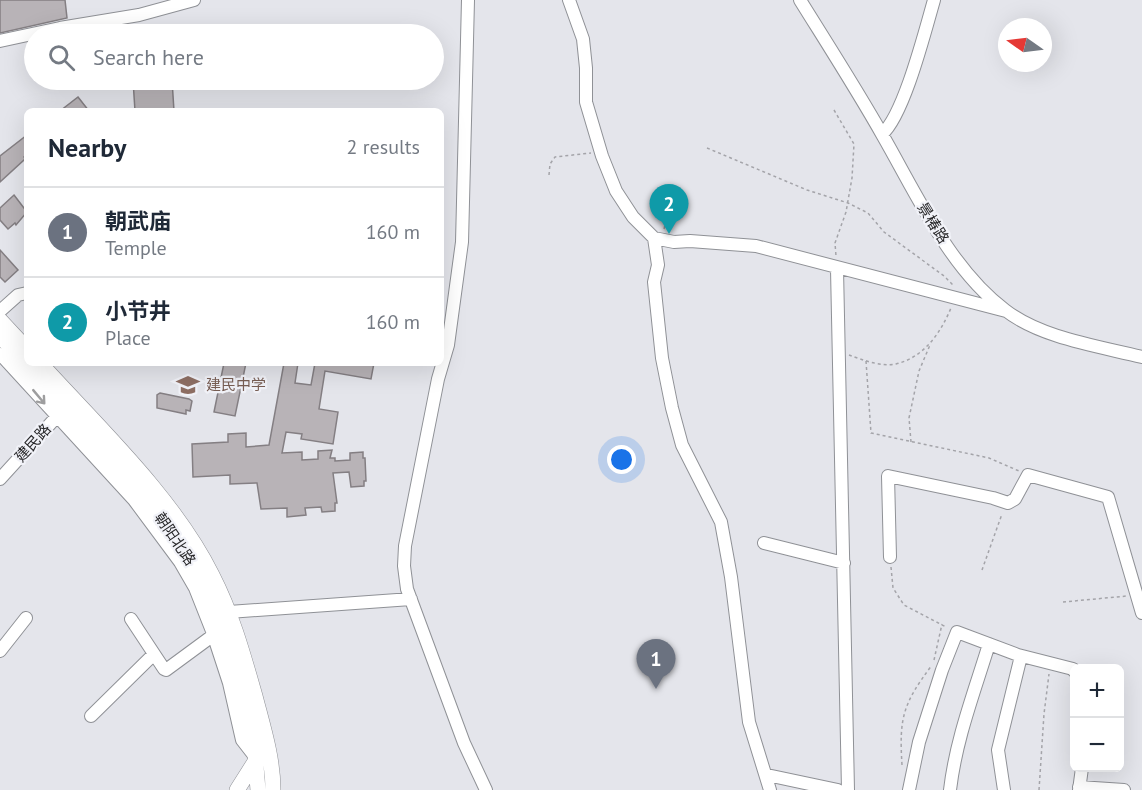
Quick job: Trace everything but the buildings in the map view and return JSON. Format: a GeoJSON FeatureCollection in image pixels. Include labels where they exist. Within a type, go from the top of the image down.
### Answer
{"type":"FeatureCollection","features":[{"type":"Feature","properties":{"kind":"main road"},"geometry":{"type":"LineString","coordinates":[[0,320],[24,346]]}},
{"type":"Feature","properties":{"kind":"main road","name":"朝阳北路"},"geometry":{"type":"LineString","coordinates":[[0,336],[24,366]]}},
{"type":"Feature","properties":{"kind":"main road","name":"朝阳北路"},"geometry":{"type":"LineString","coordinates":[[24,366],[61,412],[126,474],[168,525],[202,580],[251,726],[258,790]]}},
{"type":"Feature","properties":{"kind":"main road","name":"朝阳北路"},"geometry":{"type":"LineString","coordinates":[[43,366],[135,467],[177,518],[201,554],[229,612],[243,654],[272,765],[273,790]]}},
{"type":"Feature","properties":{"kind":"main road"},"geometry":{"type":"LineString","coordinates":[[237,790],[256,759]]}},
{"type":"Feature","properties":{"kind":"main road"},"geometry":{"type":"LineString","coordinates":[[272,765],[284,790]]}},
{"type":"Feature","properties":{"kind":"street"},"geometry":{"type":"LineString","coordinates":[[84,24],[139,15],[194,0]]}},
{"type":"Feature","properties":{"kind":"street"},"geometry":{"type":"LineString","coordinates":[[444,359],[448,345],[462,242],[468,0]]}},
{"type":"Feature","properties":{"kind":"street"},"geometry":{"type":"LineString","coordinates":[[569,0],[583,39],[586,102],[616,191],[633,217],[659,236],[674,242],[745,244],[1006,311]]}},
{"type":"Feature","properties":{"kind":"street","name":"景椿路"},"geometry":{"type":"LineString","coordinates":[[800,0],[882,134],[922,206],[959,263],[977,285],[1006,311],[1049,334],[1142,357]]}},
{"type":"Feature","properties":{"kind":"street"},"geometry":{"type":"LineString","coordinates":[[882,134],[892,123],[905,93],[934,0]]}},
{"type":"Feature","properties":{"kind":"street"},"geometry":{"type":"LineString","coordinates":[[0,41],[24,36]]}},
{"type":"Feature","properties":{"kind":"street"},"geometry":{"type":"LineString","coordinates":[[659,236],[654,282],[662,358],[672,408],[682,445],[721,522],[731,577],[749,722],[770,790]]}},
{"type":"Feature","properties":{"kind":"street"},"geometry":{"type":"LineString","coordinates":[[837,268],[848,790]]}},
{"type":"Feature","properties":{"kind":"street"},"geometry":{"type":"LineString","coordinates":[[0,311],[18,295],[24,294]]}},
{"type":"Feature","properties":{"kind":"street"},"geometry":{"type":"LineString","coordinates":[[0,354],[61,412]]}},
{"type":"Feature","properties":{"kind":"street"},"geometry":{"type":"LineString","coordinates":[[442,366],[405,546],[405,578],[464,743],[486,790]]}},
{"type":"Feature","properties":{"kind":"street","name":"建民路"},"geometry":{"type":"LineString","coordinates":[[0,479],[61,412]]}},
{"type":"Feature","properties":{"kind":"street"},"geometry":{"type":"LineString","coordinates":[[890,558],[888,476],[1008,504],[1015,499],[1028,475],[1108,497],[1142,613]]}},
{"type":"Feature","properties":{"kind":"street"},"geometry":{"type":"LineString","coordinates":[[764,543],[844,562]]}},
{"type":"Feature","properties":{"kind":"street"},"geometry":{"type":"LineString","coordinates":[[229,612],[411,599]]}},
{"type":"Feature","properties":{"kind":"street"},"geometry":{"type":"LineString","coordinates":[[0,651],[26,618]]}},
{"type":"Feature","properties":{"kind":"street"},"geometry":{"type":"LineString","coordinates":[[131,619],[164,669],[168,669],[219,632]]}},
{"type":"Feature","properties":{"kind":"street"},"geometry":{"type":"LineString","coordinates":[[909,790],[919,742],[957,632],[1021,656],[1070,668]]}},
{"type":"Feature","properties":{"kind":"street"},"geometry":{"type":"LineString","coordinates":[[950,790],[953,762],[963,723],[989,645]]}},
{"type":"Feature","properties":{"kind":"street"},"geometry":{"type":"LineString","coordinates":[[91,716],[154,654]]}},
{"type":"Feature","properties":{"kind":"street"},"geometry":{"type":"LineString","coordinates":[[1004,790],[998,750],[1021,656]]}},
{"type":"Feature","properties":{"kind":"street"},"geometry":{"type":"LineString","coordinates":[[1081,772],[1079,789],[1124,790]]}},
{"type":"Feature","properties":{"kind":"street"},"geometry":{"type":"LineString","coordinates":[[767,775],[838,790]]}},
{"type":"Feature","properties":{"kind":"path"},"geometry":{"type":"LineString","coordinates":[[834,110],[854,144],[848,203],[835,243],[837,268]]}},
{"type":"Feature","properties":{"kind":"path"},"geometry":{"type":"LineString","coordinates":[[707,148],[868,213],[884,232],[944,276],[969,302]]}},
{"type":"Feature","properties":{"kind":"path"},"geometry":{"type":"LineString","coordinates":[[549,175],[550,164],[555,157],[588,154],[600,149]]}},
{"type":"Feature","properties":{"kind":"path"},"geometry":{"type":"LineString","coordinates":[[659,236],[672,195]]}},
{"type":"Feature","properties":{"kind":"path"},"geometry":{"type":"LineString","coordinates":[[839,353],[866,361],[894,364],[917,355],[930,344],[944,325],[954,298]]}},
{"type":"Feature","properties":{"kind":"path"},"geometry":{"type":"LineString","coordinates":[[911,442],[909,418],[919,371],[930,344]]}},
{"type":"Feature","properties":{"kind":"path"},"geometry":{"type":"LineString","coordinates":[[866,361],[871,433],[988,458],[1031,476]]}},
{"type":"Feature","properties":{"kind":"path"},"geometry":{"type":"LineString","coordinates":[[982,570],[1006,502]]}},
{"type":"Feature","properties":{"kind":"path"},"geometry":{"type":"LineString","coordinates":[[890,558],[893,588],[904,605],[957,632]]}},
{"type":"Feature","properties":{"kind":"path"},"geometry":{"type":"LineString","coordinates":[[1063,602],[1137,595]]}},
{"type":"Feature","properties":{"kind":"path"},"geometry":{"type":"LineString","coordinates":[[903,767],[901,735],[906,703],[933,663],[942,624]]}},
{"type":"Feature","properties":{"kind":"path"},"geometry":{"type":"LineString","coordinates":[[1039,790],[1050,663]]}},
{"type":"Feature","properties":{"kind":"place","name":"小节井"},"geometry":{"type":"Point","coordinates":[669,234]}},
{"type":"Feature","properties":{"kind":"place","name":"建民中学"},"geometry":{"type":"Point","coordinates":[188,385]}},
{"type":"Feature","properties":{"kind":"place","name":"朝武庙"},"geometry":{"type":"Point","coordinates":[656,689]}}]}
